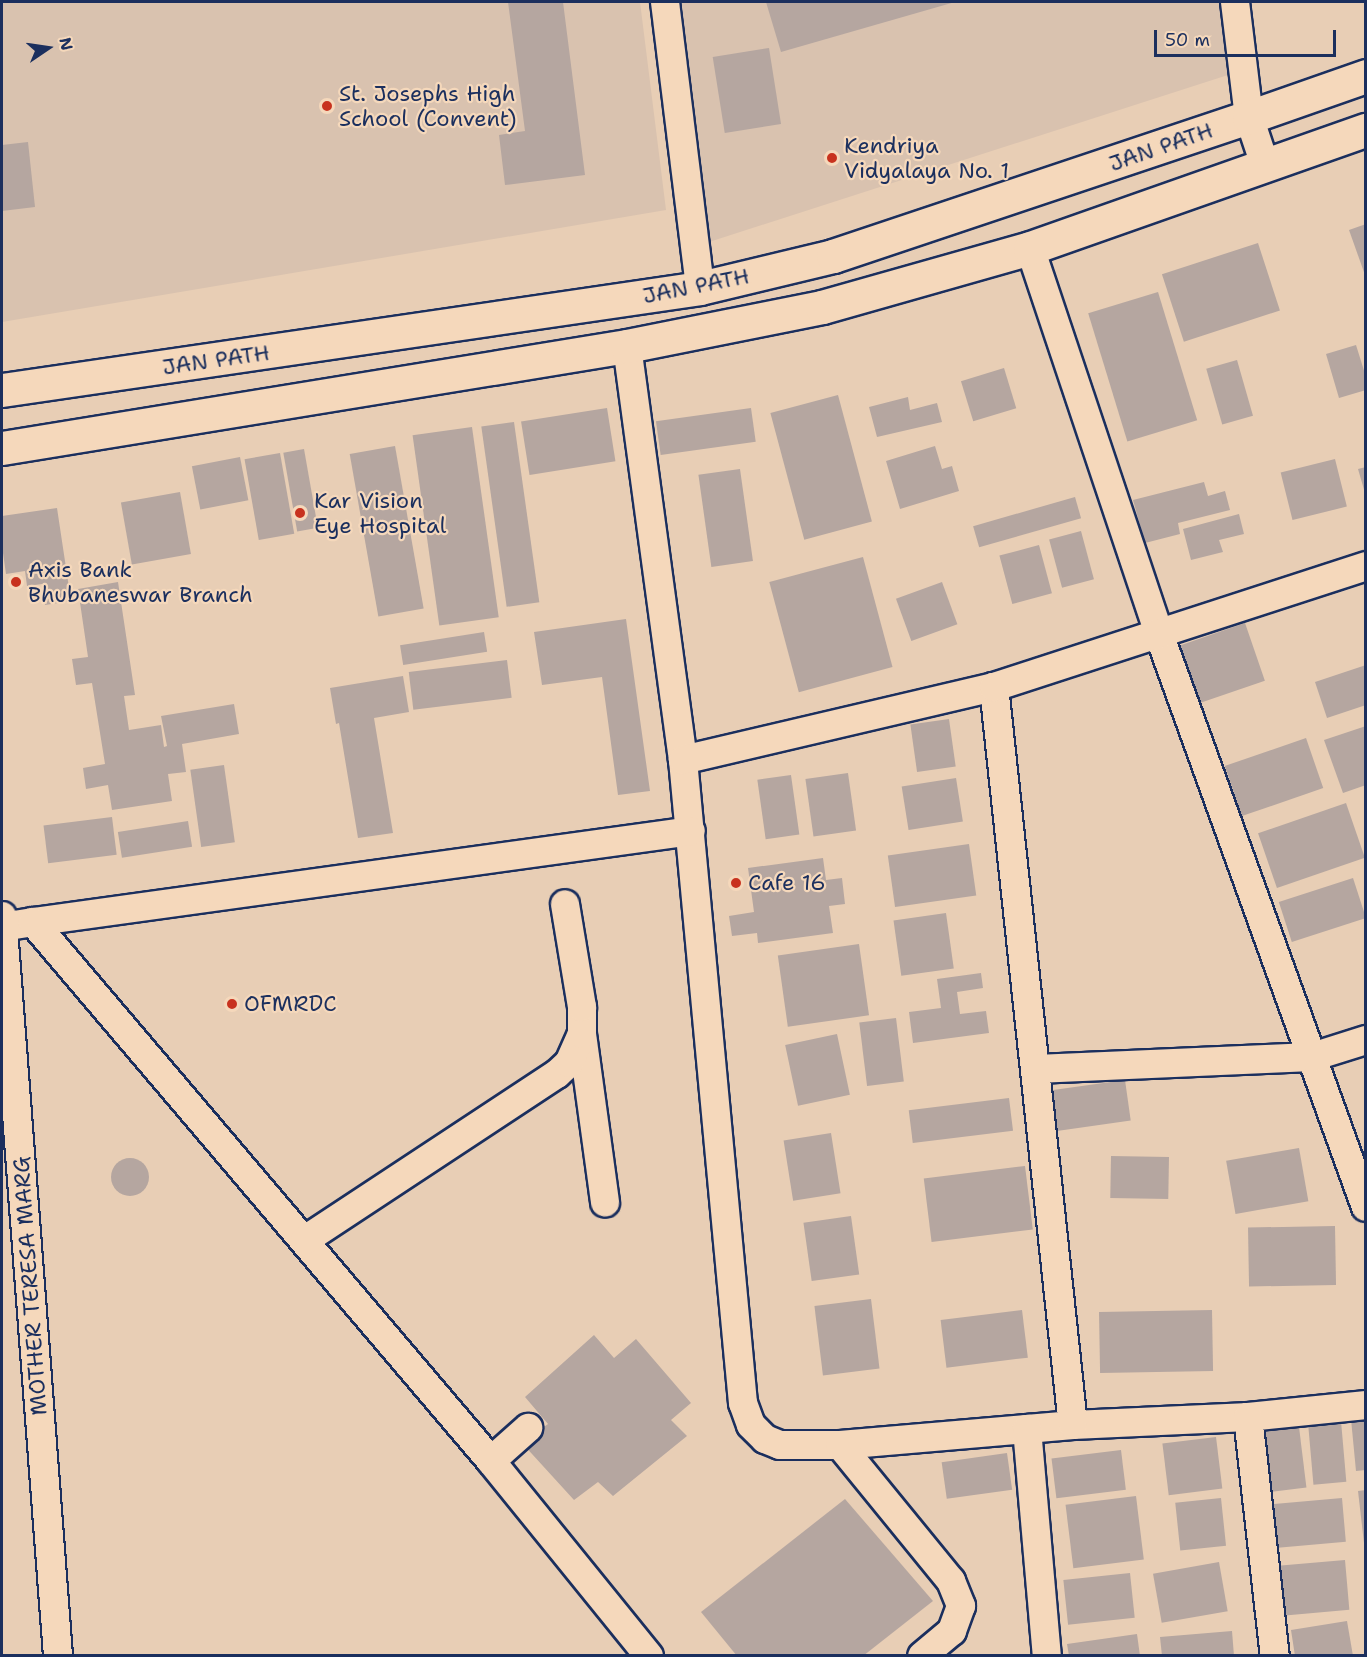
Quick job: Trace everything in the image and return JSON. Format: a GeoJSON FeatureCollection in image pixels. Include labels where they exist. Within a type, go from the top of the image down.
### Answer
{"type":"FeatureCollection","features":[{"type":"Feature","properties":{"kind":"main road","name":"JAN PATH"},"geometry":{"type":"LineString","coordinates":[[2,390],[700,288],[833,256],[1365,76]]}},
{"type":"Feature","properties":{"kind":"main road","name":"JAN PATH"},"geometry":{"type":"LineString","coordinates":[[2,448],[627,346],[822,308],[1030,248],[1365,130]]}},
{"type":"Feature","properties":{"kind":"street"},"geometry":{"type":"LineString","coordinates":[[665,2],[700,288]]}},
{"type":"Feature","properties":{"kind":"street"},"geometry":{"type":"LineString","coordinates":[[1235,2],[1249,117],[1265,165]]}},
{"type":"Feature","properties":{"kind":"street"},"geometry":{"type":"LineString","coordinates":[[1030,248],[1159,634],[1365,1207]]}},
{"type":"Feature","properties":{"kind":"street"},"geometry":{"type":"LineString","coordinates":[[627,346],[683,760],[743,1403],[751,1425],[765,1439],[780,1445],[840,1445],[1073,1425],[1248,1417],[1365,1405]]}},
{"type":"Feature","properties":{"kind":"street"},"geometry":{"type":"LineString","coordinates":[[683,760],[994,687],[1365,566]]}},
{"type":"Feature","properties":{"kind":"street"},"geometry":{"type":"LineString","coordinates":[[994,687],[1073,1425]]}},
{"type":"Feature","properties":{"kind":"street"},"geometry":{"type":"LineString","coordinates":[[2,923],[33,922],[691,831]]}},
{"type":"Feature","properties":{"kind":"street"},"geometry":{"type":"LineString","coordinates":[[565,904],[582,1007],[582,1034],[605,1202]]}},
{"type":"Feature","properties":{"kind":"street"},"geometry":{"type":"LineString","coordinates":[[33,922],[491,1461],[649,1656]]}},
{"type":"Feature","properties":{"kind":"street","name":"MOTHER TERESA MARG"},"geometry":{"type":"LineString","coordinates":[[2,923],[13,1197],[58,1656]]}},
{"type":"Feature","properties":{"kind":"street"},"geometry":{"type":"LineString","coordinates":[[305,1240],[557,1074],[569,1063],[582,1034]]}},
{"type":"Feature","properties":{"kind":"street"},"geometry":{"type":"LineString","coordinates":[[1036,1069],[1312,1057],[1365,1041]]}},
{"type":"Feature","properties":{"kind":"street"},"geometry":{"type":"LineString","coordinates":[[1248,1417],[1275,1656]]}},
{"type":"Feature","properties":{"kind":"street"},"geometry":{"type":"LineString","coordinates":[[491,1461],[528,1428]]}},
{"type":"Feature","properties":{"kind":"street"},"geometry":{"type":"LineString","coordinates":[[1027,1429],[1047,1656]]}},
{"type":"Feature","properties":{"kind":"street"},"geometry":{"type":"LineString","coordinates":[[840,1445],[951,1581],[961,1606],[952,1631],[922,1656]]}},
{"type":"Feature","properties":{"kind":"shaded area","name":"St. Josephs High School (Convent)"},"geometry":{"type":"Polygon","coordinates":[[[2,2],[640,2],[666,210],[2,322],[2,2]]]}},
{"type":"Feature","properties":{"kind":"shaded area","name":"Kendriya Vidyalaya No. 1"},"geometry":{"type":"Polygon","coordinates":[[[674,2],[1220,2],[1231,74],[706,243],[674,2]]]}},
{"type":"Feature","properties":{"kind":"building"},"geometry":{"type":"Polygon","coordinates":[[[508,2],[563,2],[585,175],[505,185],[499,135],[525,131],[508,2]]]}},
{"type":"Feature","properties":{"kind":"building"},"geometry":{"type":"Polygon","coordinates":[[[766,2],[955,2],[781,52],[766,2]]]}},
{"type":"Feature","properties":{"kind":"building"},"geometry":{"type":"Polygon","coordinates":[[[769,48],[781,124],[725,133],[713,57],[769,48]]]}},
{"type":"Feature","properties":{"kind":"building"},"geometry":{"type":"Polygon","coordinates":[[[28,142],[35,207],[2,211],[2,145],[28,142]]]}},
{"type":"Feature","properties":{"kind":"building"},"geometry":{"type":"Polygon","coordinates":[[[1366,224],[1366,275],[1365,275],[1349,230],[1366,224]]]}},
{"type":"Feature","properties":{"kind":"building"},"geometry":{"type":"Polygon","coordinates":[[[1258,243],[1280,311],[1184,342],[1162,274],[1258,243]]]}},
{"type":"Feature","properties":{"kind":"building"},"geometry":{"type":"Polygon","coordinates":[[[1158,292],[1197,420],[1127,441],[1088,313],[1158,292]]]}},
{"type":"Feature","properties":{"kind":"building"},"geometry":{"type":"Polygon","coordinates":[[[1356,345],[1366,377],[1366,390],[1339,398],[1326,354],[1356,345]]]}},
{"type":"Feature","properties":{"kind":"building"},"geometry":{"type":"Polygon","coordinates":[[[1237,360],[1253,416],[1222,425],[1206,369],[1237,360]]]}},
{"type":"Feature","properties":{"kind":"building"},"geometry":{"type":"Polygon","coordinates":[[[1004,368],[1016,408],[973,421],[961,381],[1004,368]]]}},
{"type":"Feature","properties":{"kind":"building"},"geometry":{"type":"Polygon","coordinates":[[[838,395],[872,522],[804,540],[770,413],[838,395]]]}},
{"type":"Feature","properties":{"kind":"building"},"geometry":{"type":"Polygon","coordinates":[[[908,397],[910,410],[937,403],[942,422],[877,437],[869,407],[908,397]]]}},
{"type":"Feature","properties":{"kind":"building"},"geometry":{"type":"Polygon","coordinates":[[[607,408],[615,461],[530,475],[521,422],[607,408]]]}},
{"type":"Feature","properties":{"kind":"building"},"geometry":{"type":"Polygon","coordinates":[[[751,408],[756,442],[661,455],[656,421],[751,408]]]}},
{"type":"Feature","properties":{"kind":"building"},"geometry":{"type":"Polygon","coordinates":[[[514,422],[539,602],[507,607],[481,427],[514,422]]]}},
{"type":"Feature","properties":{"kind":"building"},"geometry":{"type":"Polygon","coordinates":[[[472,427],[499,617],[439,625],[413,435],[472,427]]]}},
{"type":"Feature","properties":{"kind":"building"},"geometry":{"type":"Polygon","coordinates":[[[395,446],[424,608],[378,616],[350,454],[395,446]]]}},
{"type":"Feature","properties":{"kind":"building"},"geometry":{"type":"Polygon","coordinates":[[[935,446],[942,469],[952,466],[959,491],[900,509],[886,461],[935,446]]]}},
{"type":"Feature","properties":{"kind":"building"},"geometry":{"type":"Polygon","coordinates":[[[304,449],[318,528],[297,531],[283,453],[304,449]]]}},
{"type":"Feature","properties":{"kind":"building"},"geometry":{"type":"Polygon","coordinates":[[[280,453],[294,534],[259,540],[245,459],[280,453]]]}},
{"type":"Feature","properties":{"kind":"building"},"geometry":{"type":"Polygon","coordinates":[[[240,457],[248,500],[200,510],[192,466],[240,457]]]}},
{"type":"Feature","properties":{"kind":"building"},"geometry":{"type":"Polygon","coordinates":[[[1335,459],[1347,507],[1293,520],[1281,473],[1335,459]]]}},
{"type":"Feature","properties":{"kind":"building"},"geometry":{"type":"Polygon","coordinates":[[[1366,467],[1366,493],[1365,493],[1358,469],[1366,467]]]}},
{"type":"Feature","properties":{"kind":"building"},"geometry":{"type":"Polygon","coordinates":[[[740,469],[753,561],[711,567],[698,475],[740,469]]]}},
{"type":"Feature","properties":{"kind":"building"},"geometry":{"type":"Polygon","coordinates":[[[1204,482],[1208,496],[1225,491],[1230,510],[1178,523],[1180,534],[1145,543],[1133,500],[1204,482]]]}},
{"type":"Feature","properties":{"kind":"building"},"geometry":{"type":"Polygon","coordinates":[[[180,492],[191,554],[132,564],[121,502],[180,492]]]}},
{"type":"Feature","properties":{"kind":"building"},"geometry":{"type":"Polygon","coordinates":[[[1075,497],[1081,518],[979,547],[973,526],[1075,497]]]}},
{"type":"Feature","properties":{"kind":"building"},"geometry":{"type":"Polygon","coordinates":[[[57,508],[71,601],[45,605],[42,584],[27,586],[25,571],[6,574],[2,546],[2,516],[57,508]]]}},
{"type":"Feature","properties":{"kind":"building"},"geometry":{"type":"Polygon","coordinates":[[[1239,514],[1244,534],[1219,540],[1223,552],[1191,560],[1183,529],[1239,514]]]}},
{"type":"Feature","properties":{"kind":"building"},"geometry":{"type":"Polygon","coordinates":[[[1081,531],[1094,579],[1062,588],[1049,540],[1081,531]]]}},
{"type":"Feature","properties":{"kind":"building"},"geometry":{"type":"Polygon","coordinates":[[[1039,545],[1052,593],[1012,604],[999,556],[1039,545]]]}},
{"type":"Feature","properties":{"kind":"building"},"geometry":{"type":"Polygon","coordinates":[[[863,557],[893,667],[799,692],[769,582],[863,557]]]}},
{"type":"Feature","properties":{"kind":"building"},"geometry":{"type":"Polygon","coordinates":[[[118,582],[135,695],[124,696],[129,730],[161,725],[164,747],[167,746],[161,716],[234,704],[239,734],[182,744],[186,772],[168,774],[172,801],[112,810],[108,785],[86,789],[83,768],[105,764],[92,683],[76,685],[72,659],[88,657],[78,589],[118,582]]]}},
{"type":"Feature","properties":{"kind":"building"},"geometry":{"type":"Polygon","coordinates":[[[942,582],[957,624],[911,641],[896,599],[942,582]]]}},
{"type":"Feature","properties":{"kind":"building"},"geometry":{"type":"Polygon","coordinates":[[[626,619],[650,791],[618,795],[602,677],[542,685],[534,632],[626,619]]]}},
{"type":"Feature","properties":{"kind":"building"},"geometry":{"type":"Polygon","coordinates":[[[1245,623],[1265,681],[1191,706],[1171,648],[1245,623]]]}},
{"type":"Feature","properties":{"kind":"building"},"geometry":{"type":"Polygon","coordinates":[[[484,632],[487,652],[403,665],[400,645],[484,632]]]}},
{"type":"Feature","properties":{"kind":"building"},"geometry":{"type":"Polygon","coordinates":[[[507,660],[512,698],[413,710],[409,672],[507,660]]]}},
{"type":"Feature","properties":{"kind":"building"},"geometry":{"type":"Polygon","coordinates":[[[1366,665],[1366,705],[1327,718],[1315,682],[1366,665]]]}},
{"type":"Feature","properties":{"kind":"building"},"geometry":{"type":"Polygon","coordinates":[[[403,676],[409,712],[374,718],[393,833],[358,838],[339,723],[336,724],[330,688],[403,676]]]}},
{"type":"Feature","properties":{"kind":"building"},"geometry":{"type":"Polygon","coordinates":[[[949,719],[956,767],[917,772],[910,724],[949,719]]]}},
{"type":"Feature","properties":{"kind":"building"},"geometry":{"type":"Polygon","coordinates":[[[1366,726],[1366,785],[1343,793],[1324,740],[1366,726]]]}},
{"type":"Feature","properties":{"kind":"building"},"geometry":{"type":"Polygon","coordinates":[[[1306,738],[1323,788],[1242,816],[1225,766],[1306,738]]]}},
{"type":"Feature","properties":{"kind":"building"},"geometry":{"type":"Polygon","coordinates":[[[224,765],[235,842],[201,847],[190,770],[224,765]]]}},
{"type":"Feature","properties":{"kind":"building"},"geometry":{"type":"Polygon","coordinates":[[[848,773],[856,830],[813,836],[805,779],[848,773]]]}},
{"type":"Feature","properties":{"kind":"building"},"geometry":{"type":"Polygon","coordinates":[[[791,775],[799,834],[766,839],[757,780],[791,775]]]}},
{"type":"Feature","properties":{"kind":"building"},"geometry":{"type":"Polygon","coordinates":[[[956,778],[963,821],[909,830],[902,787],[956,778]]]}},
{"type":"Feature","properties":{"kind":"building"},"geometry":{"type":"Polygon","coordinates":[[[1346,803],[1365,858],[1277,888],[1258,833],[1346,803]]]}},
{"type":"Feature","properties":{"kind":"building"},"geometry":{"type":"Polygon","coordinates":[[[112,817],[117,855],[48,863],[44,825],[112,817]]]}},
{"type":"Feature","properties":{"kind":"building"},"geometry":{"type":"Polygon","coordinates":[[[188,821],[192,847],[122,858],[118,832],[188,821]]]}},
{"type":"Feature","properties":{"kind":"building"},"geometry":{"type":"Polygon","coordinates":[[[969,844],[976,895],[895,907],[888,855],[969,844]]]}},
{"type":"Feature","properties":{"kind":"building"},"geometry":{"type":"Polygon","coordinates":[[[823,858],[826,880],[842,878],[845,904],[829,906],[833,933],[758,943],[757,933],[732,936],[729,916],[754,912],[748,868],[823,858]]]}},
{"type":"Feature","properties":{"kind":"building"},"geometry":{"type":"Polygon","coordinates":[[[1353,878],[1366,918],[1292,942],[1279,902],[1353,878]]]}},
{"type":"Feature","properties":{"kind":"building"},"geometry":{"type":"Polygon","coordinates":[[[946,913],[954,968],[901,976],[894,920],[946,913]]]}},
{"type":"Feature","properties":{"kind":"building"},"geometry":{"type":"Polygon","coordinates":[[[859,944],[869,1015],[788,1027],[778,955],[859,944]]]}},
{"type":"Feature","properties":{"kind":"building"},"geometry":{"type":"Polygon","coordinates":[[[981,973],[983,988],[957,992],[960,1014],[986,1011],[989,1033],[913,1043],[909,1012],[941,1008],[937,979],[981,973]]]}},
{"type":"Feature","properties":{"kind":"building"},"geometry":{"type":"Polygon","coordinates":[[[896,1018],[904,1082],[867,1086],[859,1023],[896,1018]]]}},
{"type":"Feature","properties":{"kind":"building"},"geometry":{"type":"Polygon","coordinates":[[[837,1034],[850,1095],[798,1106],[785,1045],[837,1034]]]}},
{"type":"Feature","properties":{"kind":"building"},"geometry":{"type":"Polygon","coordinates":[[[1125,1080],[1131,1121],[1053,1131],[1048,1091],[1125,1080]]]}},
{"type":"Feature","properties":{"kind":"building"},"geometry":{"type":"Polygon","coordinates":[[[1009,1098],[1013,1131],[913,1143],[909,1110],[1009,1098]]]}},
{"type":"Feature","properties":{"kind":"building"},"geometry":{"type":"Polygon","coordinates":[[[831,1133],[841,1193],[793,1201],[784,1141],[831,1133]]]}},
{"type":"Feature","properties":{"kind":"building"},"geometry":{"type":"Polygon","coordinates":[[[1299,1148],[1308,1201],[1236,1214],[1226,1161],[1299,1148]]]}},
{"type":"Feature","properties":{"kind":"building"},"geometry":{"type":"Polygon","coordinates":[[[1111,1156],[1169,1157],[1168,1199],[1110,1198],[1111,1156]]]}},
{"type":"Feature","properties":{"kind":"building"},"geometry":{"type":"Polygon","coordinates":[[[130,1158],[143,1164],[149,1177],[143,1190],[130,1196],[117,1190],[111,1177],[117,1164],[130,1158]]]}},
{"type":"Feature","properties":{"kind":"building"},"geometry":{"type":"Polygon","coordinates":[[[1025,1166],[1033,1230],[932,1242],[924,1178],[1025,1166]]]}},
{"type":"Feature","properties":{"kind":"building"},"geometry":{"type":"Polygon","coordinates":[[[851,1216],[859,1274],[812,1281],[803,1223],[851,1216]]]}},
{"type":"Feature","properties":{"kind":"building"},"geometry":{"type":"Polygon","coordinates":[[[1335,1226],[1336,1285],[1249,1287],[1248,1228],[1335,1226]]]}},
{"type":"Feature","properties":{"kind":"building"},"geometry":{"type":"Polygon","coordinates":[[[871,1299],[880,1368],[823,1375],[814,1306],[871,1299]]]}},
{"type":"Feature","properties":{"kind":"building"},"geometry":{"type":"Polygon","coordinates":[[[1022,1310],[1028,1358],[946,1368],[941,1320],[1022,1310]]]}},
{"type":"Feature","properties":{"kind":"building"},"geometry":{"type":"Polygon","coordinates":[[[1212,1310],[1213,1371],[1100,1373],[1099,1312],[1212,1310]]]}},
{"type":"Feature","properties":{"kind":"building"},"geometry":{"type":"Polygon","coordinates":[[[594,1335],[614,1358],[636,1339],[691,1403],[671,1420],[687,1436],[613,1496],[598,1482],[574,1500],[522,1443],[548,1424],[525,1397],[594,1335]]]}},
{"type":"Feature","properties":{"kind":"building"},"geometry":{"type":"Polygon","coordinates":[[[1366,1418],[1366,1470],[1356,1471],[1351,1419],[1366,1418]]]}},
{"type":"Feature","properties":{"kind":"building"},"geometry":{"type":"Polygon","coordinates":[[[1341,1421],[1346,1482],[1313,1485],[1308,1424],[1341,1421]]]}},
{"type":"Feature","properties":{"kind":"building"},"geometry":{"type":"Polygon","coordinates":[[[1299,1427],[1306,1488],[1270,1492],[1262,1432],[1299,1427]]]}},
{"type":"Feature","properties":{"kind":"building"},"geometry":{"type":"Polygon","coordinates":[[[1216,1437],[1222,1489],[1169,1495],[1162,1444],[1216,1437]]]}},
{"type":"Feature","properties":{"kind":"building"},"geometry":{"type":"Polygon","coordinates":[[[1121,1450],[1126,1490],[1056,1498],[1052,1459],[1121,1450]]]}},
{"type":"Feature","properties":{"kind":"building"},"geometry":{"type":"Polygon","coordinates":[[[1007,1453],[1012,1490],[947,1499],[942,1462],[1007,1453]]]}},
{"type":"Feature","properties":{"kind":"building"},"geometry":{"type":"Polygon","coordinates":[[[1366,1490],[1366,1543],[1364,1543],[1358,1491],[1366,1490]]]}},
{"type":"Feature","properties":{"kind":"building"},"geometry":{"type":"Polygon","coordinates":[[[1136,1496],[1144,1560],[1073,1568],[1066,1505],[1136,1496]]]}},
{"type":"Feature","properties":{"kind":"building"},"geometry":{"type":"Polygon","coordinates":[[[1221,1498],[1226,1546],[1180,1551],[1175,1503],[1221,1498]]]}},
{"type":"Feature","properties":{"kind":"building"},"geometry":{"type":"Polygon","coordinates":[[[1342,1498],[1346,1542],[1275,1548],[1271,1504],[1342,1498]]]}},
{"type":"Feature","properties":{"kind":"building"},"geometry":{"type":"Polygon","coordinates":[[[845,1499],[933,1601],[863,1656],[737,1656],[701,1612],[845,1499]]]}},
{"type":"Feature","properties":{"kind":"building"},"geometry":{"type":"Polygon","coordinates":[[[1345,1560],[1349,1610],[1280,1616],[1275,1566],[1345,1560]]]}},
{"type":"Feature","properties":{"kind":"building"},"geometry":{"type":"Polygon","coordinates":[[[1219,1562],[1228,1611],[1162,1623],[1153,1574],[1219,1562]]]}},
{"type":"Feature","properties":{"kind":"building"},"geometry":{"type":"Polygon","coordinates":[[[1130,1573],[1135,1618],[1068,1625],[1063,1580],[1130,1573]]]}},
{"type":"Feature","properties":{"kind":"building"},"geometry":{"type":"Polygon","coordinates":[[[1347,1621],[1353,1656],[1295,1656],[1291,1630],[1347,1621]]]}},
{"type":"Feature","properties":{"kind":"building"},"geometry":{"type":"Polygon","coordinates":[[[1232,1631],[1234,1656],[1162,1656],[1160,1637],[1232,1631]]]}},
{"type":"Feature","properties":{"kind":"building"},"geometry":{"type":"Polygon","coordinates":[[[1137,1634],[1140,1656],[1069,1656],[1067,1644],[1137,1634]]]}},
{"type":"Feature","properties":{"kind":"place","name":"St. Josephs High School (Convent)"},"geometry":{"type":"Point","coordinates":[327,106]}},
{"type":"Feature","properties":{"kind":"place","name":"Kendriya Vidyalaya No. 1"},"geometry":{"type":"Point","coordinates":[832,158]}},
{"type":"Feature","properties":{"kind":"place","name":"Kar Vision Eye Hospital"},"geometry":{"type":"Point","coordinates":[300,513]}},
{"type":"Feature","properties":{"kind":"place","name":"Axis Bank Bhubaneswar Branch"},"geometry":{"type":"Point","coordinates":[16,582]}},
{"type":"Feature","properties":{"kind":"place","name":"Cafe 16"},"geometry":{"type":"Point","coordinates":[736,883]}},
{"type":"Feature","properties":{"kind":"place","name":"OFMRDC"},"geometry":{"type":"Point","coordinates":[232,1004]}}]}
